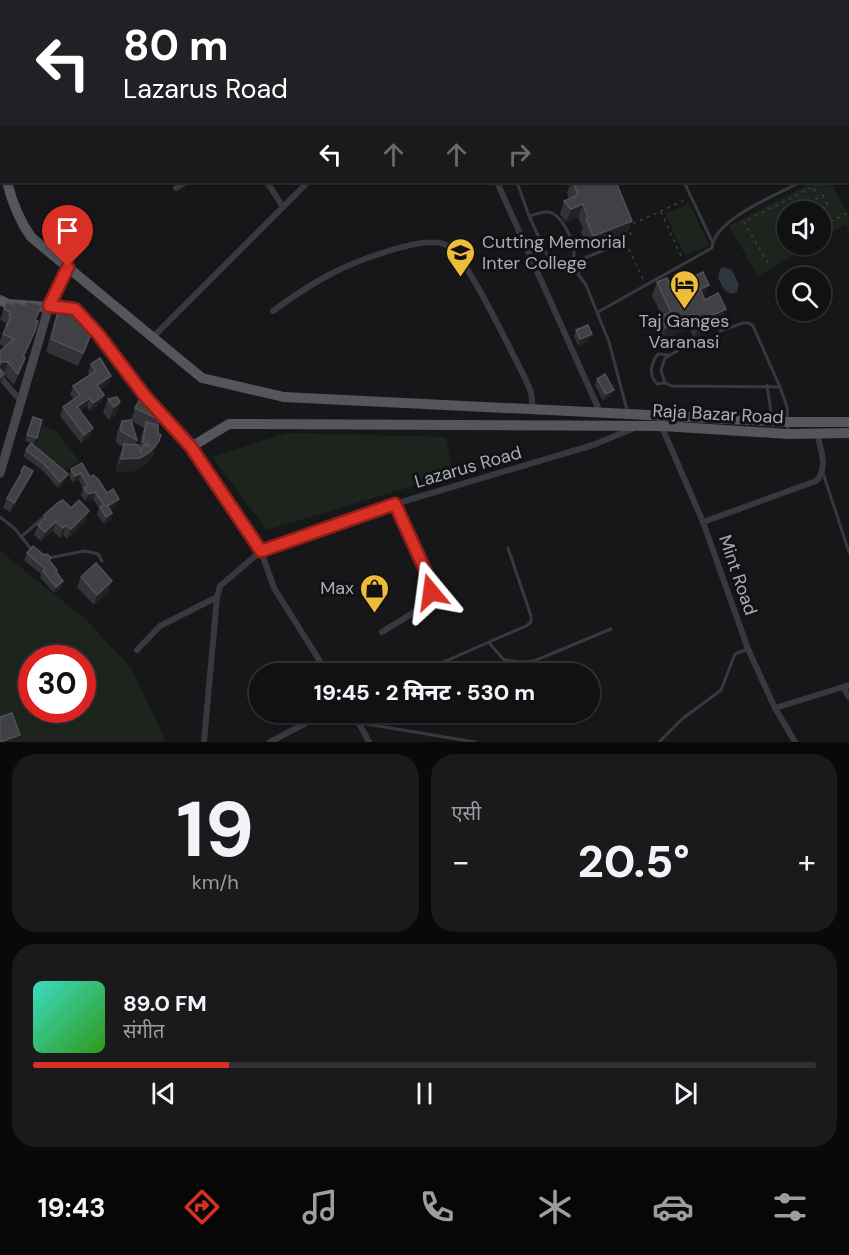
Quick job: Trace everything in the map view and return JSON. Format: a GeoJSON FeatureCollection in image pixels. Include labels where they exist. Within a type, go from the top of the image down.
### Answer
{"type":"FeatureCollection","features":[{"type":"Feature","properties":{"kind":"main road","name":"Raja Bazar Road"},"geometry":{"type":"LineString","coordinates":[[7,183],[11,199],[31,237],[202,378],[284,397],[788,422],[849,422]]}},
{"type":"Feature","properties":{"kind":"main road"},"geometry":{"type":"LineString","coordinates":[[0,300],[8,304],[75,309],[98,334],[145,396],[191,447]]}},
{"type":"Feature","properties":{"kind":"main road","name":"Raja Bazar Road"},"geometry":{"type":"LineString","coordinates":[[191,447],[230,424],[662,426],[788,434],[849,433]]}},
{"type":"Feature","properties":{"kind":"street"},"geometry":{"type":"LineString","coordinates":[[176,188],[184,183]]}},
{"type":"Feature","properties":{"kind":"street"},"geometry":{"type":"LineString","coordinates":[[268,183],[283,207]]}},
{"type":"Feature","properties":{"kind":"street"},"geometry":{"type":"LineString","coordinates":[[153,337],[307,183]]}},
{"type":"Feature","properties":{"kind":"street"},"geometry":{"type":"LineString","coordinates":[[497,183],[600,412]]}},
{"type":"Feature","properties":{"kind":"street"},"geometry":{"type":"LineString","coordinates":[[273,311],[314,284],[360,262],[412,244],[438,242],[448,246],[466,267],[528,384],[533,409]]}},
{"type":"Feature","properties":{"kind":"street"},"geometry":{"type":"LineString","coordinates":[[0,473],[49,306],[68,267]]}},
{"type":"Feature","properties":{"kind":"street"},"geometry":{"type":"LineString","coordinates":[[0,377],[22,402]]}},
{"type":"Feature","properties":{"kind":"street"},"geometry":{"type":"LineString","coordinates":[[632,414],[636,427]]}},
{"type":"Feature","properties":{"kind":"street","name":"Mint Road"},"geometry":{"type":"LineString","coordinates":[[657,415],[703,522],[748,649],[775,708],[795,742]]}},
{"type":"Feature","properties":{"kind":"street","name":"Lazarus Road"},"geometry":{"type":"LineString","coordinates":[[261,551],[395,504],[594,445],[636,427]]}},
{"type":"Feature","properties":{"kind":"street"},"geometry":{"type":"LineString","coordinates":[[703,522],[816,481],[824,468],[817,433]]}},
{"type":"Feature","properties":{"kind":"street"},"geometry":{"type":"LineString","coordinates":[[191,447],[261,551],[274,588],[321,663]]}},
{"type":"Feature","properties":{"kind":"street"},"geometry":{"type":"LineString","coordinates":[[382,632],[417,608],[431,592],[431,583],[395,504]]}},
{"type":"Feature","properties":{"kind":"street"},"geometry":{"type":"LineString","coordinates":[[204,742],[214,605],[220,586],[261,551]]}},
{"type":"Feature","properties":{"kind":"street"},"geometry":{"type":"LineString","coordinates":[[137,650],[160,626],[217,597]]}},
{"type":"Feature","properties":{"kind":"street"},"geometry":{"type":"LineString","coordinates":[[775,708],[846,686],[849,696]]}},
{"type":"Feature","properties":{"kind":"street"},"geometry":{"type":"LineString","coordinates":[[270,742],[306,723]]}},
{"type":"Feature","properties":{"kind":"street"},"geometry":{"type":"LineString","coordinates":[[360,723],[369,742]]}},
{"type":"Feature","properties":{"kind":"lane"},"geometry":{"type":"LineString","coordinates":[[517,183],[529,216],[548,257],[578,274],[586,285],[609,342],[632,414]]}},
{"type":"Feature","properties":{"kind":"lane"},"geometry":{"type":"LineString","coordinates":[[598,312],[712,248],[712,241],[684,183]]}},
{"type":"Feature","properties":{"kind":"lane"},"geometry":{"type":"LineString","coordinates":[[712,241],[730,221],[799,183]]}},
{"type":"Feature","properties":{"kind":"lane"},"geometry":{"type":"LineString","coordinates":[[529,216],[548,212],[556,214],[567,230],[574,249],[569,269]]}},
{"type":"Feature","properties":{"kind":"lane"},"geometry":{"type":"LineString","coordinates":[[578,274],[582,259],[611,249]]}},
{"type":"Feature","properties":{"kind":"lane"},"geometry":{"type":"LineString","coordinates":[[720,331],[743,323],[753,326],[787,407],[788,434]]}},
{"type":"Feature","properties":{"kind":"lane"},"geometry":{"type":"LineString","coordinates":[[664,383],[662,364],[665,358],[684,347]]}},
{"type":"Feature","properties":{"kind":"lane"},"geometry":{"type":"LineString","coordinates":[[669,356],[658,354],[654,360],[651,369],[657,384],[780,387]]}},
{"type":"Feature","properties":{"kind":"lane"},"geometry":{"type":"LineString","coordinates":[[767,386],[772,421]]}},
{"type":"Feature","properties":{"kind":"lane"},"geometry":{"type":"LineString","coordinates":[[823,473],[849,552]]}},
{"type":"Feature","properties":{"kind":"lane"},"geometry":{"type":"LineString","coordinates":[[21,537],[52,510]]}},
{"type":"Feature","properties":{"kind":"lane"},"geometry":{"type":"LineString","coordinates":[[0,517],[15,529],[36,552]]}},
{"type":"Feature","properties":{"kind":"lane"},"geometry":{"type":"LineString","coordinates":[[442,663],[531,622],[508,548]]}},
{"type":"Feature","properties":{"kind":"lane"},"geometry":{"type":"LineString","coordinates":[[41,556],[49,559],[85,551],[98,554],[102,561]]}},
{"type":"Feature","properties":{"kind":"lane"},"geometry":{"type":"LineString","coordinates":[[489,643],[504,660],[534,661],[611,629]]}},
{"type":"Feature","properties":{"kind":"lane"},"geometry":{"type":"LineString","coordinates":[[659,742],[682,719],[721,690],[735,654],[748,649]]}},
{"type":"Feature","properties":{"kind":"lane"},"geometry":{"type":"LineString","coordinates":[[360,723],[475,742]]}},
{"type":"Feature","properties":{"kind":"path"},"geometry":{"type":"LineString","coordinates":[[811,183],[819,197]]}},
{"type":"Feature","properties":{"kind":"path"},"geometry":{"type":"LineString","coordinates":[[768,263],[744,222],[820,183]]}},
{"type":"Feature","properties":{"kind":"path"},"geometry":{"type":"LineString","coordinates":[[814,201],[823,195],[826,201]]}},
{"type":"Feature","properties":{"kind":"path"},"geometry":{"type":"LineString","coordinates":[[647,285],[624,239],[631,236],[628,226],[691,196]]}},
{"type":"Feature","properties":{"kind":"path"},"geometry":{"type":"LineString","coordinates":[[661,212],[685,264]]}},
{"type":"Feature","properties":{"kind":"path"},"geometry":{"type":"LineString","coordinates":[[831,219],[832,221],[849,212]]}},
{"type":"Feature","properties":{"kind":"shaded area"},"geometry":{"type":"Polygon","coordinates":[[[811,183],[832,183],[849,213],[849,238],[846,224],[831,233],[831,201],[777,201],[777,255],[794,255],[758,276],[729,226],[811,183]]]}},
{"type":"Feature","properties":{"kind":"shaded area"},"geometry":{"type":"Polygon","coordinates":[[[689,203],[709,245],[685,256],[665,214],[689,203]]]}},
{"type":"Feature","properties":{"kind":"shaded area"},"geometry":{"type":"Polygon","coordinates":[[[723,267],[731,269],[739,284],[737,292],[733,294],[725,291],[718,278],[720,269],[723,267]]]}},
{"type":"Feature","properties":{"kind":"shaded area"},"geometry":{"type":"Polygon","coordinates":[[[43,426],[56,431],[79,461],[64,472],[35,447],[43,426]]]}},
{"type":"Feature","properties":{"kind":"shaded area"},"geometry":{"type":"Polygon","coordinates":[[[287,433],[446,437],[453,474],[267,530],[212,457],[287,433]]]}},
{"type":"Feature","properties":{"kind":"shaded area"},"geometry":{"type":"Polygon","coordinates":[[[0,551],[86,620],[132,669],[166,742],[0,742],[0,551]]]}},
{"type":"Feature","properties":{"kind":"building"},"geometry":{"type":"Polygon","coordinates":[[[573,183],[616,183],[632,221],[593,236],[583,204],[571,209],[564,201],[578,195],[573,183]]]}},
{"type":"Feature","properties":{"kind":"building"},"geometry":{"type":"Polygon","coordinates":[[[703,272],[709,285],[700,289],[705,300],[718,293],[726,309],[699,325],[694,314],[666,328],[660,317],[671,312],[657,282],[667,278],[671,287],[703,272]]]}},
{"type":"Feature","properties":{"kind":"building"},"geometry":{"type":"Polygon","coordinates":[[[7,302],[13,305],[14,302],[25,305],[27,302],[42,305],[35,320],[38,321],[35,331],[23,356],[25,358],[18,374],[8,362],[1,362],[0,365],[0,351],[14,339],[3,334],[11,316],[10,312],[4,309],[7,302]]]}},
{"type":"Feature","properties":{"kind":"building"},"geometry":{"type":"Polygon","coordinates":[[[60,305],[89,317],[95,324],[83,353],[51,339],[60,305]]]}},
{"type":"Feature","properties":{"kind":"building"},"geometry":{"type":"Polygon","coordinates":[[[588,325],[592,334],[580,339],[576,330],[588,325]]]}},
{"type":"Feature","properties":{"kind":"building"},"geometry":{"type":"Polygon","coordinates":[[[100,358],[111,376],[97,385],[104,395],[93,403],[90,398],[77,407],[93,428],[84,435],[63,407],[80,395],[73,386],[96,371],[91,364],[100,358]]]}},
{"type":"Feature","properties":{"kind":"building"},"geometry":{"type":"Polygon","coordinates":[[[605,374],[614,390],[606,394],[597,379],[605,374]]]}},
{"type":"Feature","properties":{"kind":"building"},"geometry":{"type":"Polygon","coordinates":[[[117,397],[120,402],[114,407],[108,399],[117,397]]]}},
{"type":"Feature","properties":{"kind":"building"},"geometry":{"type":"Polygon","coordinates":[[[140,399],[150,407],[160,420],[135,408],[140,399]]]}},
{"type":"Feature","properties":{"kind":"building"},"geometry":{"type":"Polygon","coordinates":[[[33,417],[42,420],[37,438],[27,435],[33,417]]]}},
{"type":"Feature","properties":{"kind":"building"},"geometry":{"type":"Polygon","coordinates":[[[131,420],[137,440],[120,429],[122,421],[131,420]]]}},
{"type":"Feature","properties":{"kind":"building"},"geometry":{"type":"Polygon","coordinates":[[[146,422],[158,425],[158,433],[161,435],[159,441],[151,451],[140,458],[121,459],[124,444],[139,445],[141,453],[143,445],[151,446],[143,442],[146,422]]]}},
{"type":"Feature","properties":{"kind":"building"},"geometry":{"type":"Polygon","coordinates":[[[31,443],[68,474],[60,482],[44,464],[26,450],[31,443]]]}},
{"type":"Feature","properties":{"kind":"building"},"geometry":{"type":"Polygon","coordinates":[[[82,463],[90,477],[93,475],[98,479],[107,493],[113,489],[119,499],[107,506],[112,513],[106,517],[100,507],[104,505],[95,492],[88,494],[84,488],[88,486],[81,473],[75,476],[71,469],[82,463]]]}},
{"type":"Feature","properties":{"kind":"building"},"geometry":{"type":"Polygon","coordinates":[[[24,466],[33,471],[14,503],[7,498],[24,466]]]}},
{"type":"Feature","properties":{"kind":"building"},"geometry":{"type":"Polygon","coordinates":[[[63,500],[71,508],[79,500],[89,511],[71,529],[66,525],[63,528],[56,521],[45,532],[38,525],[46,517],[44,515],[63,500]]]}},
{"type":"Feature","properties":{"kind":"building"},"geometry":{"type":"Polygon","coordinates":[[[33,546],[51,558],[49,560],[63,581],[56,587],[43,571],[45,569],[27,553],[33,546]]]}},
{"type":"Feature","properties":{"kind":"building"},"geometry":{"type":"Polygon","coordinates":[[[96,563],[112,581],[97,595],[81,577],[96,563]]]}},
{"type":"Feature","properties":{"kind":"building"},"geometry":{"type":"Polygon","coordinates":[[[12,713],[20,735],[0,742],[0,717],[12,713]]]}},
{"type":"Feature","properties":{"kind":"place","name":"Cutting Memorial Inter College"},"geometry":{"type":"Point","coordinates":[461,278]}},
{"type":"Feature","properties":{"kind":"place","name":"Taj Ganges Varanasi"},"geometry":{"type":"Point","coordinates":[684,310]}},
{"type":"Feature","properties":{"kind":"place","name":"Max"},"geometry":{"type":"Point","coordinates":[375,614]}},
{"type":"Feature","properties":{"kind":"route"},"geometry":{"type":"LineString","coordinates":[[68,267],[49,306],[75,309],[98,334],[145,396],[191,447],[261,551],[395,504],[431,583],[431,592]]}}]}
